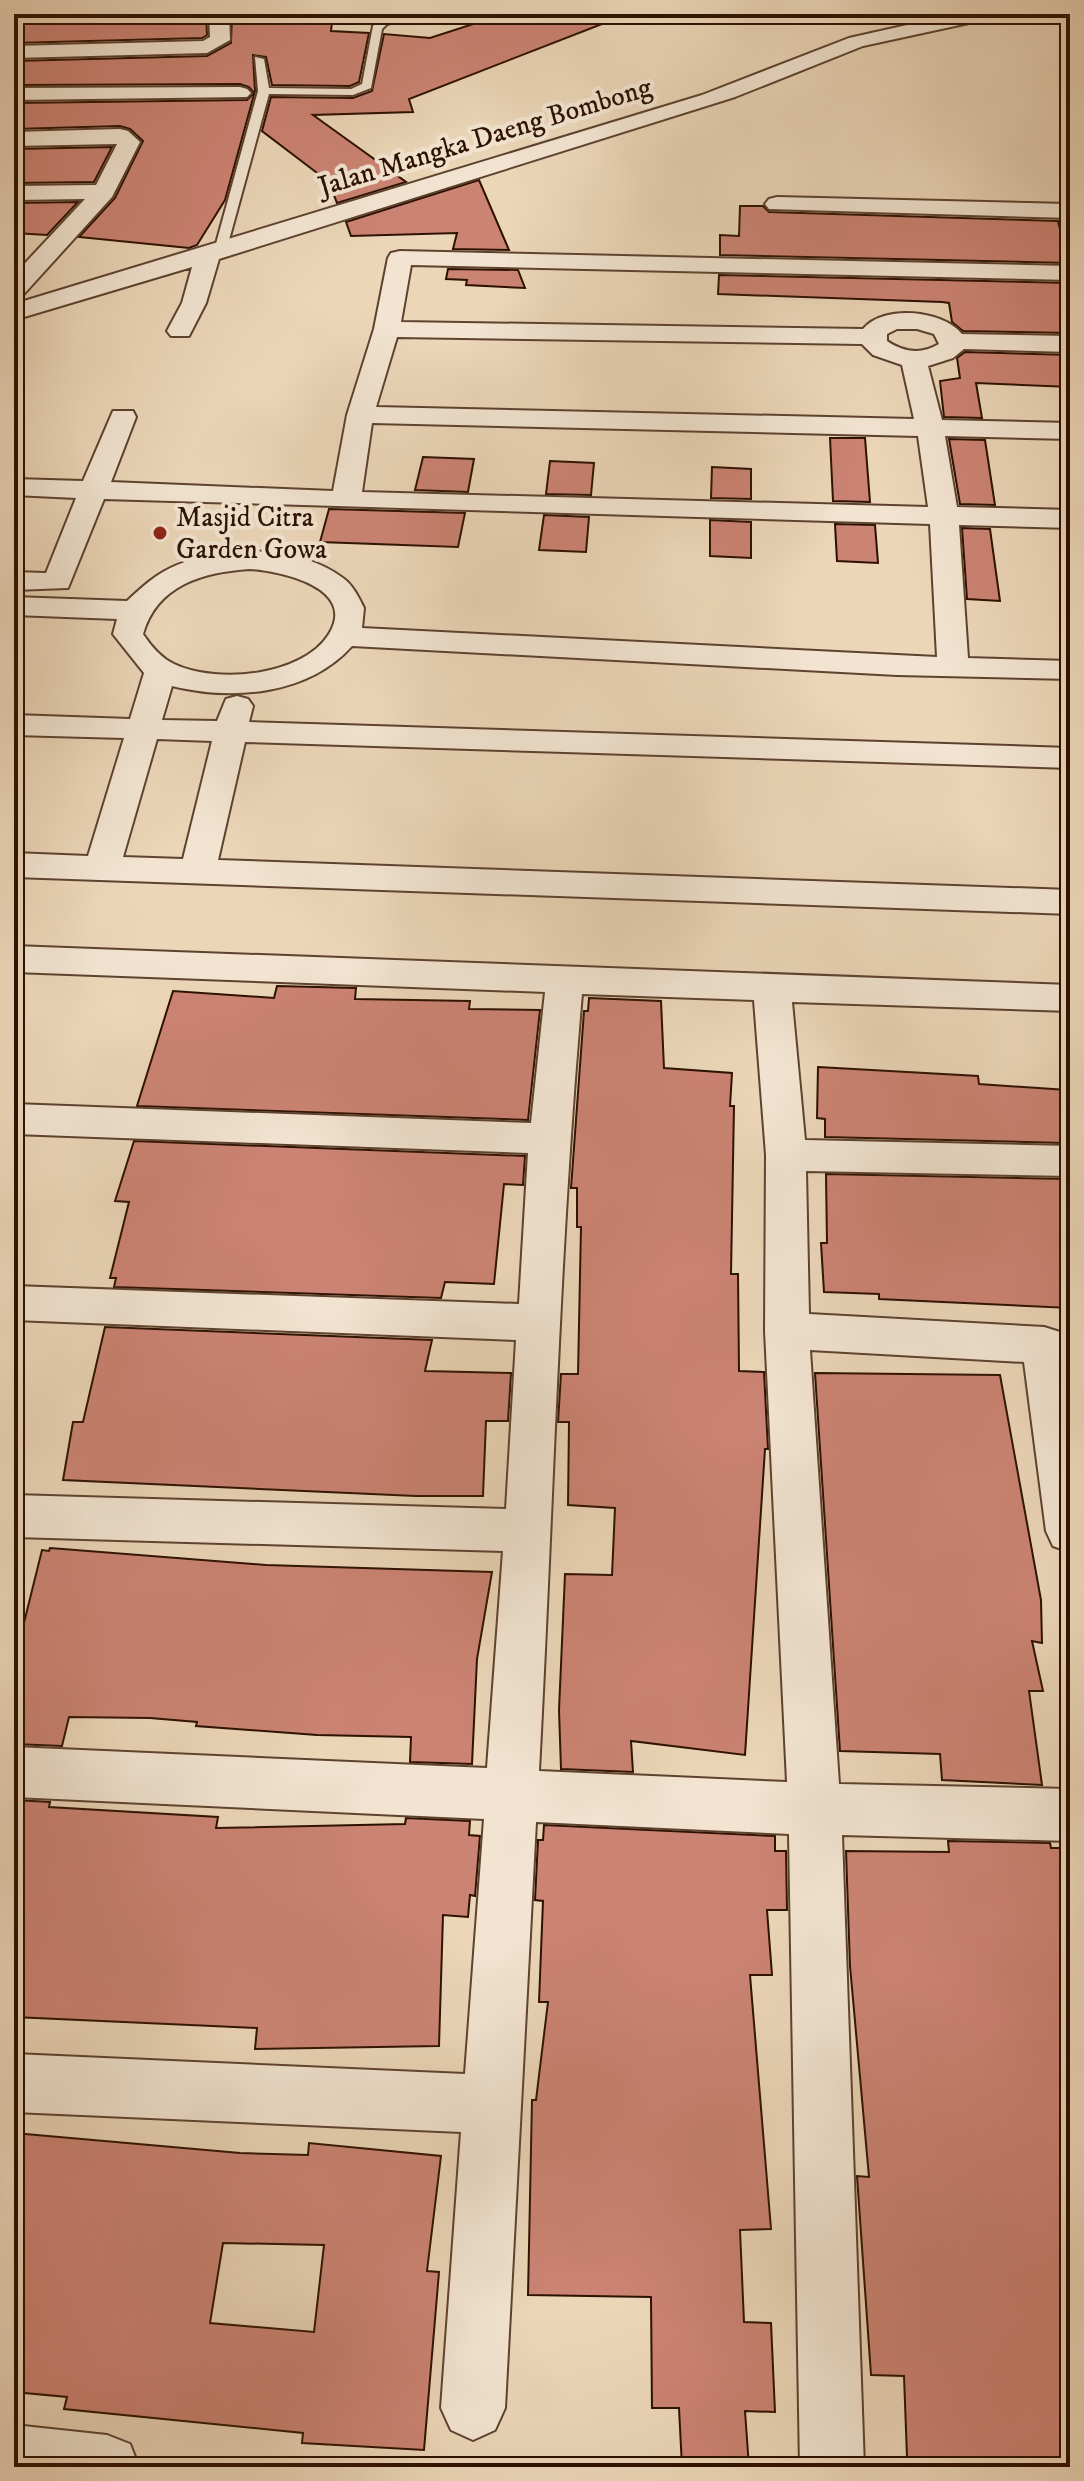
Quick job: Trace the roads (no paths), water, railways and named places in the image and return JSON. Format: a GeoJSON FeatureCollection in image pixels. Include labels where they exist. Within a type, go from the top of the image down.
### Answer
{"type":"FeatureCollection","features":[{"type":"Feature","properties":{"kind":"street"},"geometry":{"type":"LineString","coordinates":[[14,52],[207,47],[220,40],[219,14]]}},
{"type":"Feature","properties":{"kind":"street","name":"Jalan Mangka Daeng Bombong"},"geometry":{"type":"LineString","coordinates":[[14,312],[213,254],[736,91],[892,31],[962,19],[970,14]]}},
{"type":"Feature","properties":{"kind":"street"},"geometry":{"type":"LineString","coordinates":[[14,94],[240,93]]}},
{"type":"Feature","properties":{"kind":"street"},"geometry":{"type":"LineString","coordinates":[[14,139],[126,138],[129,142],[104,192],[14,290]]}},
{"type":"Feature","properties":{"kind":"street"},"geometry":{"type":"LineString","coordinates":[[14,193],[104,192]]}},
{"type":"Feature","properties":{"kind":"street"},"geometry":{"type":"LineString","coordinates":[[777,204],[1070,211]]}},
{"type":"Feature","properties":{"kind":"street"},"geometry":{"type":"LineString","coordinates":[[904,209],[912,321]]}},
{"type":"Feature","properties":{"kind":"street"},"geometry":{"type":"LineString","coordinates":[[346,500],[360,415],[387,329],[400,258],[907,253],[1070,273]]}},
{"type":"Feature","properties":{"kind":"street"},"geometry":{"type":"LineString","coordinates":[[180,331],[213,254]]}},
{"type":"Feature","properties":{"kind":"street"},"geometry":{"type":"LineString","coordinates":[[872,337],[882,325],[912,321],[943,329],[953,341],[1070,344]]}},
{"type":"Feature","properties":{"kind":"street"},"geometry":{"type":"LineString","coordinates":[[387,329],[872,337]]}},
{"type":"Feature","properties":{"kind":"street"},"geometry":{"type":"LineString","coordinates":[[872,337],[874,343],[889,354],[913,359],[938,356],[952,347],[953,341]]}},
{"type":"Feature","properties":{"kind":"street"},"geometry":{"type":"LineString","coordinates":[[913,359],[930,428],[944,515],[952,653]]}},
{"type":"Feature","properties":{"kind":"street"},"geometry":{"type":"LineString","coordinates":[[360,415],[1070,431]]}},
{"type":"Feature","properties":{"kind":"street"},"geometry":{"type":"LineString","coordinates":[[14,581],[57,582],[97,489],[123,417]]}},
{"type":"Feature","properties":{"kind":"street"},"geometry":{"type":"LineString","coordinates":[[14,487],[346,500],[1070,519]]}},
{"type":"Feature","properties":{"kind":"street"},"geometry":{"type":"LineString","coordinates":[[14,631],[131,622],[169,580],[202,567],[239,561],[276,562],[309,570],[334,585],[347,622]]}},
{"type":"Feature","properties":{"kind":"street"},"geometry":{"type":"LineString","coordinates":[[14,606],[131,622]]}},
{"type":"Feature","properties":{"kind":"street"},"geometry":{"type":"LineString","coordinates":[[131,622],[138,650],[161,670],[198,682],[242,685],[286,676],[322,659],[347,622]]}},
{"type":"Feature","properties":{"kind":"street"},"geometry":{"type":"LineString","coordinates":[[347,622],[825,633],[895,637],[903,651]]}},
{"type":"Feature","properties":{"kind":"street"},"geometry":{"type":"LineString","coordinates":[[347,622],[952,653],[1070,670]]}},
{"type":"Feature","properties":{"kind":"street"},"geometry":{"type":"LineString","coordinates":[[952,653],[1070,643]]}},
{"type":"Feature","properties":{"kind":"street"},"geometry":{"type":"LineString","coordinates":[[102,868],[161,670]]}},
{"type":"Feature","properties":{"kind":"street"},"geometry":{"type":"LineString","coordinates":[[198,872],[242,685]]}},
{"type":"Feature","properties":{"kind":"street"},"geometry":{"type":"LineString","coordinates":[[14,725],[1070,758]]}},
{"type":"Feature","properties":{"kind":"street"},"geometry":{"type":"LineString","coordinates":[[14,865],[1070,902]]}},
{"type":"Feature","properties":{"kind":"street"},"geometry":{"type":"LineString","coordinates":[[14,959],[1070,998]]}},
{"type":"Feature","properties":{"kind":"street"},"geometry":{"type":"LineString","coordinates":[[473,2408],[513,1794],[549,1139],[565,980]]}},
{"type":"Feature","properties":{"kind":"street"},"geometry":{"type":"LineString","coordinates":[[772,988],[786,1155],[787,1331],[815,1809],[832,2467]]}},
{"type":"Feature","properties":{"kind":"street"},"geometry":{"type":"LineString","coordinates":[[14,1119],[549,1139]]}},
{"type":"Feature","properties":{"kind":"street"},"geometry":{"type":"LineString","coordinates":[[786,1155],[1070,1161]]}},
{"type":"Feature","properties":{"kind":"street"},"geometry":{"type":"LineString","coordinates":[[14,1303],[541,1323]]}},
{"type":"Feature","properties":{"kind":"street"},"geometry":{"type":"LineString","coordinates":[[787,1331],[1057,1345],[1070,1531]]}},
{"type":"Feature","properties":{"kind":"street"},"geometry":{"type":"LineString","coordinates":[[14,1516],[528,1531]]}},
{"type":"Feature","properties":{"kind":"street"},"geometry":{"type":"LineString","coordinates":[[14,1772],[815,1809],[1070,1815]]}},
{"type":"Feature","properties":{"kind":"street"},"geometry":{"type":"LineString","coordinates":[[14,2083],[492,2104]]}},
{"type":"Feature","properties":{"kind":"street"},"geometry":{"type":"LineString","coordinates":[[14,2457],[107,2467]]}},
{"type":"Feature","properties":{"kind":"lane"},"geometry":{"type":"LineString","coordinates":[[264,91],[353,92],[363,89],[367,86],[377,28],[383,22],[418,14]]}},
{"type":"Feature","properties":{"kind":"lane"},"geometry":{"type":"LineString","coordinates":[[213,254],[264,91],[259,59]]}},
{"type":"Feature","properties":{"kind":"place","name":"Masjid Citra Garden Gowa"},"geometry":{"type":"Point","coordinates":[160,533]}}]}
